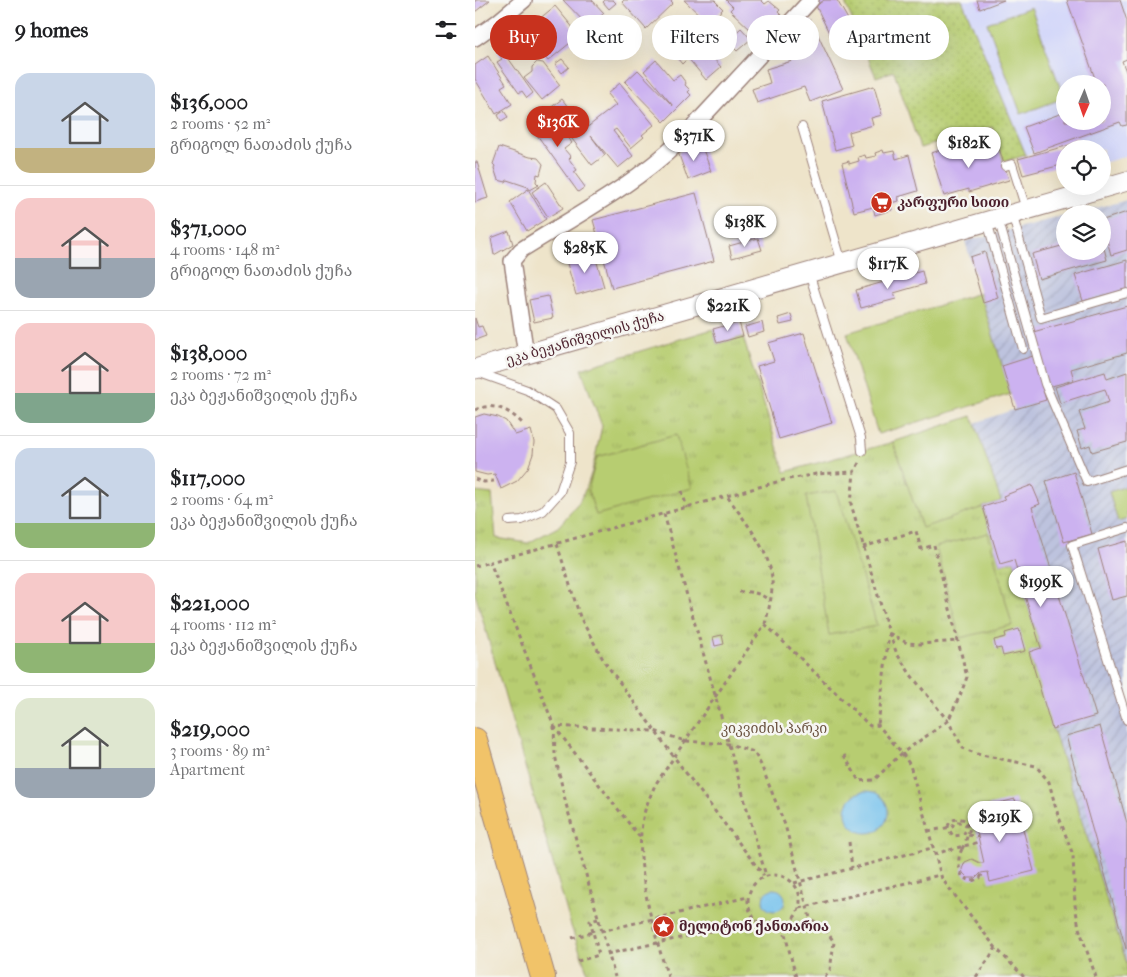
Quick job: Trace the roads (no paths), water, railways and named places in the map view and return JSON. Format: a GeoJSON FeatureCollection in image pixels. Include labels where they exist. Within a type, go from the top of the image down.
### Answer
{"type":"FeatureCollection","features":[{"type":"Feature","properties":{"kind":"main road"},"geometry":{"type":"LineString","coordinates":[[475,740],[543,977]]}},
{"type":"Feature","properties":{"kind":"street"},"geometry":{"type":"LineString","coordinates":[[475,38],[524,0]]}},
{"type":"Feature","properties":{"kind":"street"},"geometry":{"type":"LineString","coordinates":[[526,355],[512,262],[521,250],[661,160],[811,0]]}},
{"type":"Feature","properties":{"kind":"street","name":"ეკა ბეჟანიშვილის ქუჩა"},"geometry":{"type":"LineString","coordinates":[[475,370],[1127,181]]}},
{"type":"Feature","properties":{"kind":"lane"},"geometry":{"type":"LineString","coordinates":[[802,127],[842,263]]}},
{"type":"Feature","properties":{"kind":"lane"},"geometry":{"type":"LineString","coordinates":[[1005,166],[1012,164],[1006,215],[1023,349]]}},
{"type":"Feature","properties":{"kind":"lane"},"geometry":{"type":"LineString","coordinates":[[1006,215],[1041,318],[1127,293]]}},
{"type":"Feature","properties":{"kind":"lane"},"geometry":{"type":"LineString","coordinates":[[1006,215],[1045,384],[1087,482],[1127,468]]}},
{"type":"Feature","properties":{"kind":"lane"},"geometry":{"type":"LineString","coordinates":[[809,273],[861,438],[862,451]]}},
{"type":"Feature","properties":{"kind":"lane"},"geometry":{"type":"LineString","coordinates":[[475,370],[527,390],[556,409],[570,433],[570,462],[560,492],[543,510],[522,520],[509,521]]}},
{"type":"Feature","properties":{"kind":"lane"},"geometry":{"type":"LineString","coordinates":[[1127,528],[1072,545],[1127,719]]}},
{"type":"Feature","properties":{"kind":"water"},"geometry":{"type":"Polygon","coordinates":[[[871,791],[879,794],[885,800],[888,812],[885,824],[879,830],[863,833],[855,830],[849,824],[846,808],[849,800],[855,794],[871,791]]]}},
{"type":"Feature","properties":{"kind":"water"},"geometry":{"type":"Polygon","coordinates":[[[770,889],[778,889],[785,896],[785,904],[778,911],[770,911],[763,904],[763,896],[770,889]]]}},
{"type":"Feature","properties":{"kind":"place","name":"კარფური სითი"},"geometry":{"type":"Point","coordinates":[881,202]}},
{"type":"Feature","properties":{"kind":"place","name":"მელიტონ ქანთარია"},"geometry":{"type":"Point","coordinates":[663,926]}},
{"type":"Feature","properties":{"kind":"park label","name":"კიკვიძის პარკი"},"geometry":{"type":"Point","coordinates":[774,728]}}]}
